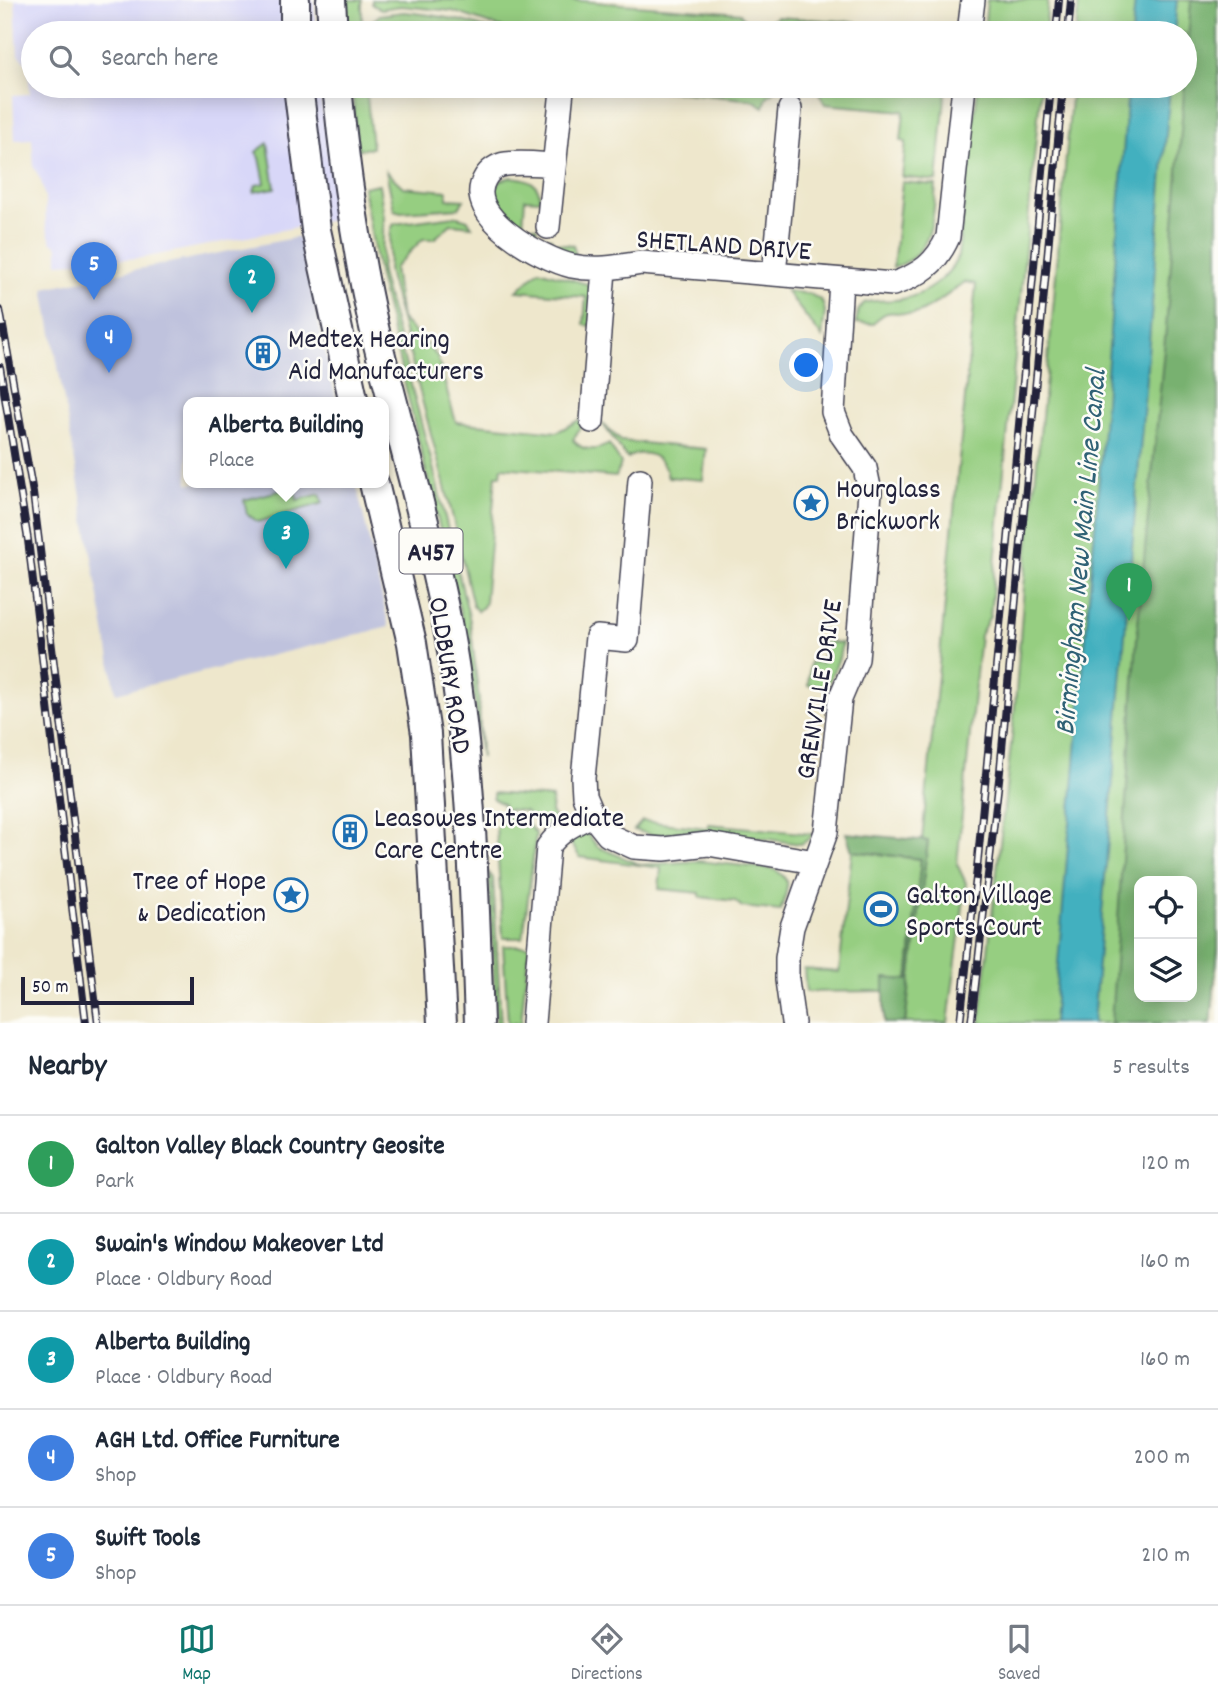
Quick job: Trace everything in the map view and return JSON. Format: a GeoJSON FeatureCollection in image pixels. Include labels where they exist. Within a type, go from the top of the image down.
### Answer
{"type":"FeatureCollection","features":[{"type":"Feature","properties":{"kind":"main road"},"geometry":{"type":"LineString","coordinates":[[295,0],[295,21]]}},
{"type":"Feature","properties":{"kind":"main road"},"geometry":{"type":"LineString","coordinates":[[331,0],[332,21]]}},
{"type":"Feature","properties":{"kind":"main road"},"geometry":{"type":"LineString","coordinates":[[300,98],[316,230],[353,397]]}},
{"type":"Feature","properties":{"kind":"main road","name":"OLDBURY ROAD"},"geometry":{"type":"LineString","coordinates":[[338,98],[348,183],[376,335],[444,608],[463,719],[479,1023]]}},
{"type":"Feature","properties":{"kind":"main road","name":"OLDBURY ROAD"},"geometry":{"type":"LineString","coordinates":[[375,488],[412,643],[426,734],[442,1023]]}},
{"type":"Feature","properties":{"kind":"street"},"geometry":{"type":"LineString","coordinates":[[970,21],[972,0]]}},
{"type":"Feature","properties":{"kind":"street"},"geometry":{"type":"LineString","coordinates":[[548,227],[561,98]]}},
{"type":"Feature","properties":{"kind":"street","name":"SHETLAND DRIVE"},"geometry":{"type":"LineString","coordinates":[[604,270],[641,262],[893,284],[920,272],[940,256],[948,237],[963,98]]}},
{"type":"Feature","properties":{"kind":"street"},"geometry":{"type":"LineString","coordinates":[[774,274],[790,110]]}},
{"type":"Feature","properties":{"kind":"street"},"geometry":{"type":"LineString","coordinates":[[554,165],[504,164],[489,172],[482,182],[479,197],[485,212],[522,243],[548,258],[572,266],[604,270],[592,421]]}},
{"type":"Feature","properties":{"kind":"street","name":"GRENVILLE DRIVE"},"geometry":{"type":"LineString","coordinates":[[793,1023],[787,958],[792,928],[826,832],[840,699],[857,659],[870,492],[864,468],[842,435],[833,412],[841,281]]}},
{"type":"Feature","properties":{"kind":"street"},"geometry":{"type":"LineString","coordinates":[[640,480],[627,640],[597,637],[583,778],[584,796],[592,815],[608,835],[634,847],[664,849],[709,844],[815,862]]}},
{"type":"Feature","properties":{"kind":"street"},"geometry":{"type":"LineString","coordinates":[[533,1023],[548,848],[555,836],[592,815]]}},
{"type":"Feature","properties":{"kind":"shaded area"},"geometry":{"type":"Polygon","coordinates":[[[15,0],[314,0],[315,21],[21,21],[21,58],[18,55],[15,0]]]}},
{"type":"Feature","properties":{"kind":"shaded area"},"geometry":{"type":"Polygon","coordinates":[[[13,95],[21,95],[21,98],[321,98],[337,219],[142,258],[58,263],[58,247],[51,241],[46,226],[45,198],[34,167],[32,139],[15,140],[13,95]]]}},
{"type":"Feature","properties":{"kind":"shaded area"},"geometry":{"type":"Polygon","coordinates":[[[299,237],[336,397],[183,397],[183,488],[357,488],[389,627],[116,693],[44,288],[299,237]]]}},
{"type":"Feature","properties":{"kind":"green space"},"geometry":{"type":"Polygon","coordinates":[[[345,0],[362,0],[362,21],[346,21],[345,0]]]}},
{"type":"Feature","properties":{"kind":"green space"},"geometry":{"type":"Polygon","coordinates":[[[372,0],[569,0],[740,13],[745,21],[482,21],[452,11],[401,6],[381,9],[372,4],[372,0]]]}},
{"type":"Feature","properties":{"kind":"green space"},"geometry":{"type":"Polygon","coordinates":[[[987,0],[1048,0],[1046,21],[985,21],[987,0]]]}},
{"type":"Feature","properties":{"kind":"green space"},"geometry":{"type":"Polygon","coordinates":[[[1079,0],[1218,0],[1218,948],[1211,1023],[980,1023],[1014,718],[1024,586],[1052,321],[1071,98],[1197,98],[1197,21],[1077,21],[1079,0]]]}},
{"type":"Feature","properties":{"kind":"green space"},"geometry":{"type":"Polygon","coordinates":[[[1191,0],[1218,0],[1218,948],[1211,1023],[1111,1023],[1138,623],[1166,328],[1184,98],[1197,98],[1197,21],[1189,21],[1191,0]]]}},
{"type":"Feature","properties":{"kind":"green space"},"geometry":{"type":"Polygon","coordinates":[[[404,12],[460,21],[372,21],[380,15],[404,12]]]}},
{"type":"Feature","properties":{"kind":"green space"},"geometry":{"type":"Polygon","coordinates":[[[776,17],[840,21],[770,21],[776,17]]]}},
{"type":"Feature","properties":{"kind":"green space"},"geometry":{"type":"Polygon","coordinates":[[[353,98],[367,98],[372,148],[357,150],[353,98]]]}},
{"type":"Feature","properties":{"kind":"green space"},"geometry":{"type":"Polygon","coordinates":[[[734,98],[767,98],[764,107],[753,100],[734,98]]]}},
{"type":"Feature","properties":{"kind":"green space"},"geometry":{"type":"Polygon","coordinates":[[[822,98],[945,98],[937,181],[902,177],[906,142],[901,141],[904,111],[825,104],[822,98]]]}},
{"type":"Feature","properties":{"kind":"green space"},"geometry":{"type":"Polygon","coordinates":[[[977,98],[1040,98],[990,616],[980,635],[957,864],[966,883],[948,1023],[905,1023],[928,841],[922,840],[976,284],[965,282],[918,313],[890,312],[874,324],[856,323],[858,311],[864,303],[897,300],[919,294],[942,278],[958,256],[977,98]]]}},
{"type":"Feature","properties":{"kind":"green space"},"geometry":{"type":"Polygon","coordinates":[[[268,143],[275,188],[254,192],[256,185],[265,183],[260,158],[256,152],[268,143]]]}},
{"type":"Feature","properties":{"kind":"green space"},"geometry":{"type":"Polygon","coordinates":[[[386,171],[403,187],[447,191],[447,199],[464,200],[459,208],[400,212],[394,210],[386,171]]]}},
{"type":"Feature","properties":{"kind":"green space"},"geometry":{"type":"Polygon","coordinates":[[[511,177],[532,182],[538,189],[540,200],[525,199],[523,225],[537,227],[537,237],[551,238],[553,243],[573,245],[576,256],[539,241],[503,214],[493,192],[501,180],[511,177]]]}},
{"type":"Feature","properties":{"kind":"green space"},"geometry":{"type":"Polygon","coordinates":[[[902,182],[936,185],[934,211],[923,245],[906,262],[893,268],[902,182]]]}},
{"type":"Feature","properties":{"kind":"green space"},"geometry":{"type":"Polygon","coordinates":[[[379,184],[384,218],[381,273],[432,463],[470,621],[479,700],[481,758],[462,620],[379,277],[363,187],[379,184]]]}},
{"type":"Feature","properties":{"kind":"green space"},"geometry":{"type":"Polygon","coordinates":[[[455,216],[468,220],[472,226],[451,224],[434,239],[423,239],[394,268],[401,318],[437,356],[456,422],[557,432],[581,419],[582,424],[573,440],[581,447],[590,449],[609,444],[621,463],[616,477],[502,467],[501,475],[496,475],[485,602],[477,611],[473,606],[450,506],[388,270],[391,229],[394,224],[455,216]]]}},
{"type":"Feature","properties":{"kind":"green space"},"geometry":{"type":"Polygon","coordinates":[[[539,270],[594,286],[590,326],[584,325],[586,297],[517,291],[539,270]]]}},
{"type":"Feature","properties":{"kind":"green space"},"geometry":{"type":"Polygon","coordinates":[[[786,291],[810,294],[822,301],[825,311],[822,337],[786,291]]]}},
{"type":"Feature","properties":{"kind":"green space"},"geometry":{"type":"Polygon","coordinates":[[[602,423],[621,441],[706,449],[703,480],[668,477],[663,464],[647,454],[627,458],[602,423]]]}},
{"type":"Feature","properties":{"kind":"green space"},"geometry":{"type":"Polygon","coordinates":[[[294,488],[297,500],[320,494],[323,503],[258,522],[247,514],[244,500],[294,488]]]}},
{"type":"Feature","properties":{"kind":"green space"},"geometry":{"type":"Polygon","coordinates":[[[824,642],[842,643],[839,658],[827,687],[808,685],[810,662],[822,663],[824,642]]]}},
{"type":"Feature","properties":{"kind":"green space"},"geometry":{"type":"Polygon","coordinates":[[[493,793],[552,798],[551,812],[555,818],[543,825],[525,811],[504,809],[503,804],[493,799],[493,793]]]}},
{"type":"Feature","properties":{"kind":"green space"},"geometry":{"type":"Polygon","coordinates":[[[505,816],[523,818],[536,834],[523,938],[503,938],[496,827],[503,822],[505,816]]]}},
{"type":"Feature","properties":{"kind":"green space"},"geometry":{"type":"Polygon","coordinates":[[[642,821],[813,834],[800,844],[719,832],[683,831],[655,836],[634,830],[642,821]]]}},
{"type":"Feature","properties":{"kind":"green space"},"geometry":{"type":"Polygon","coordinates":[[[582,828],[598,847],[641,865],[699,861],[772,869],[784,876],[787,886],[780,911],[742,907],[735,901],[700,897],[700,893],[659,889],[661,868],[580,857],[567,838],[582,828]]]}},
{"type":"Feature","properties":{"kind":"green space"},"geometry":{"type":"Polygon","coordinates":[[[846,833],[928,841],[905,1023],[884,1023],[884,978],[908,980],[921,859],[852,851],[846,833]]]}},
{"type":"Feature","properties":{"kind":"green space","name":"Galton Village Sports Court"},"geometry":{"type":"Polygon","coordinates":[[[852,851],[921,859],[908,980],[885,978],[884,991],[806,992],[804,969],[839,972],[852,851]]]}},
{"type":"Feature","properties":{"kind":"green space"},"geometry":{"type":"Polygon","coordinates":[[[489,873],[493,878],[501,1023],[496,1023],[489,873]]]}},
{"type":"Feature","properties":{"kind":"green space"},"geometry":{"type":"Polygon","coordinates":[[[503,946],[529,946],[521,1023],[508,1023],[503,946]]]}},
{"type":"Feature","properties":{"kind":"water"},"geometry":{"type":"Polygon","coordinates":[[[1135,0],[1177,0],[1175,21],[1133,21],[1135,0]]]}},
{"type":"Feature","properties":{"kind":"water"},"geometry":{"type":"Polygon","coordinates":[[[1127,98],[1169,98],[1093,1023],[1053,1023],[1101,456],[1127,98]]]}},
{"type":"Feature","properties":{"kind":"railway"},"geometry":{"type":"LineString","coordinates":[[1057,21],[1059,0]]}},
{"type":"Feature","properties":{"kind":"railway"},"geometry":{"type":"LineString","coordinates":[[1069,21],[1071,0]]}},
{"type":"Feature","properties":{"kind":"railway"},"geometry":{"type":"LineString","coordinates":[[960,1023],[1050,98]]}},
{"type":"Feature","properties":{"kind":"railway"},"geometry":{"type":"LineString","coordinates":[[971,1023],[1000,771],[1062,98]]}},
{"type":"Feature","properties":{"kind":"railway"},"geometry":{"type":"LineString","coordinates":[[0,310],[33,493],[98,1023]]}},
{"type":"Feature","properties":{"kind":"railway"},"geometry":{"type":"LineString","coordinates":[[0,367],[28,540],[86,1023]]}},
{"type":"Feature","properties":{"kind":"place","name":"Swift Tools"},"geometry":{"type":"Point","coordinates":[94,300]}},
{"type":"Feature","properties":{"kind":"place","name":"Swain's Window Makeover Ltd"},"geometry":{"type":"Point","coordinates":[252,313]}},
{"type":"Feature","properties":{"kind":"place","name":"Medtex Hearing Aid Manufacturers"},"geometry":{"type":"Point","coordinates":[263,353]}},
{"type":"Feature","properties":{"kind":"place","name":"AGH Ltd. Office Furniture"},"geometry":{"type":"Point","coordinates":[109,373]}},
{"type":"Feature","properties":{"kind":"place","name":"Hourglass Brickwork"},"geometry":{"type":"Point","coordinates":[811,503]}},
{"type":"Feature","properties":{"kind":"place","name":"Alberta Building"},"geometry":{"type":"Point","coordinates":[286,569]}},
{"type":"Feature","properties":{"kind":"place","name":"Galton Valley Black Country Geosite"},"geometry":{"type":"Point","coordinates":[1129,621]}},
{"type":"Feature","properties":{"kind":"place","name":"Leasowes Intermediate Care Centre"},"geometry":{"type":"Point","coordinates":[350,832]}},
{"type":"Feature","properties":{"kind":"place","name":"Tree of Hope & Dedication"},"geometry":{"type":"Point","coordinates":[291,895]}},
{"type":"Feature","properties":{"kind":"place","name":"Galton Village Sports Court"},"geometry":{"type":"Point","coordinates":[881,909]}},
{"type":"Feature","properties":{"kind":"water label","name":"Birmingham New Main Line Canal"},"geometry":{"type":"Point","coordinates":[1079,552]}}]}
